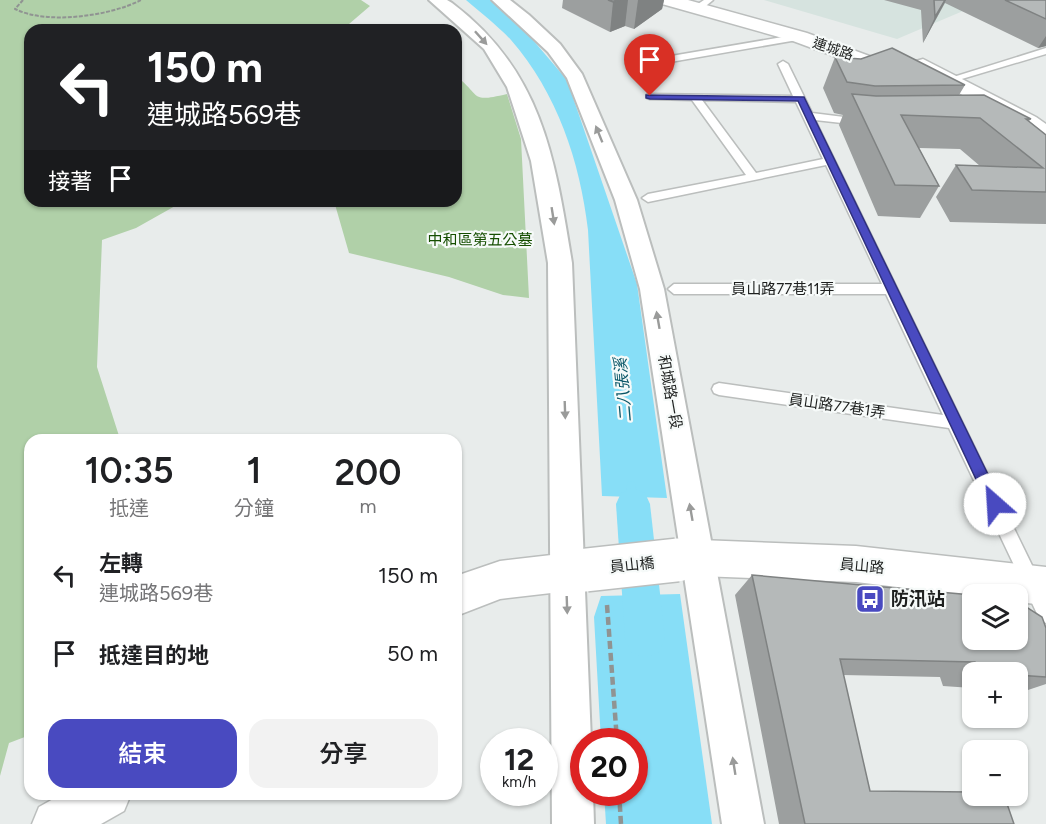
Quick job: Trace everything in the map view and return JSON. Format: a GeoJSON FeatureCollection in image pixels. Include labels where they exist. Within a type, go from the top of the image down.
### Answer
{"type":"FeatureCollection","features":[{"type":"Feature","properties":{"kind":"main road","name":"連城路"},"geometry":{"type":"LineString","coordinates":[[668,0],[703,4],[893,70],[952,100],[993,126]]}},
{"type":"Feature","properties":{"kind":"main road","name":"連城路"},"geometry":{"type":"LineString","coordinates":[[719,0],[853,37],[918,62],[1046,135]]}},
{"type":"Feature","properties":{"kind":"main road","name":"員山橋"},"geometry":{"type":"LineString","coordinates":[[576,571],[688,559]]}},
{"type":"Feature","properties":{"kind":"main road","name":"員山路"},"geometry":{"type":"LineString","coordinates":[[688,559],[856,564],[1042,595]]}},
{"type":"Feature","properties":{"kind":"main road"},"geometry":{"type":"LineString","coordinates":[[462,594],[500,580],[576,571]]}},
{"type":"Feature","properties":{"kind":"main road"},"geometry":{"type":"LineString","coordinates":[[56,824],[97,800]]}},
{"type":"Feature","properties":{"kind":"street"},"geometry":{"type":"LineString","coordinates":[[437,0],[461,16],[503,63],[531,121],[551,201],[561,263],[567,462],[576,571],[573,824]]}},
{"type":"Feature","properties":{"kind":"street","name":"和城路一段"},"geometry":{"type":"LineString","coordinates":[[500,0],[524,18],[554,48],[576,78],[626,200],[652,289],[688,559],[743,824]]}},
{"type":"Feature","properties":{"kind":"lane"},"geometry":{"type":"LineString","coordinates":[[636,65],[800,37]]}},
{"type":"Feature","properties":{"kind":"lane"},"geometry":{"type":"LineString","coordinates":[[952,80],[1045,53]]}},
{"type":"Feature","properties":{"kind":"lane"},"geometry":{"type":"LineString","coordinates":[[783,64],[956,423],[1042,595]]}},
{"type":"Feature","properties":{"kind":"lane"},"geometry":{"type":"LineString","coordinates":[[650,96],[801,99]]}},
{"type":"Feature","properties":{"kind":"lane"},"geometry":{"type":"LineString","coordinates":[[695,97],[753,176]]}},
{"type":"Feature","properties":{"kind":"lane"},"geometry":{"type":"LineString","coordinates":[[809,116],[872,122]]}},
{"type":"Feature","properties":{"kind":"lane"},"geometry":{"type":"LineString","coordinates":[[648,198],[830,161]]}},
{"type":"Feature","properties":{"kind":"lane","name":"員山路77巷11弄"},"geometry":{"type":"LineString","coordinates":[[674,289],[892,289]]}},
{"type":"Feature","properties":{"kind":"lane","name":"員山路77巷1弄"},"geometry":{"type":"LineString","coordinates":[[719,389],[956,423]]}},
{"type":"Feature","properties":{"kind":"path"},"geometry":{"type":"LineString","coordinates":[[23,0],[15,9],[22,14],[51,15],[110,12],[141,0]]}},
{"type":"Feature","properties":{"kind":"path"},"geometry":{"type":"LineString","coordinates":[[620,806],[621,824]]}},
{"type":"Feature","properties":{"kind":"shaded area"},"geometry":{"type":"Polygon","coordinates":[[[764,0],[989,0],[897,39],[764,0]]]}},
{"type":"Feature","properties":{"kind":"green space"},"geometry":{"type":"Polygon","coordinates":[[[0,0],[361,0],[370,6],[349,24],[24,24],[24,207],[173,207],[136,228],[102,240],[97,367],[118,434],[24,434],[24,737],[9,743],[0,776],[0,0]]]}},
{"type":"Feature","properties":{"kind":"green space","name":"中和區第五公墓"},"geometry":{"type":"Polygon","coordinates":[[[462,81],[481,98],[507,94],[521,139],[529,298],[503,295],[449,277],[349,253],[336,207],[462,207],[462,81]]]}},
{"type":"Feature","properties":{"kind":"water"},"geometry":{"type":"Polygon","coordinates":[[[466,0],[491,0],[527,33],[567,80],[637,284],[667,498],[602,496],[588,230],[579,179],[564,129],[541,82],[511,40],[466,0]]]}},
{"type":"Feature","properties":{"kind":"water"},"geometry":{"type":"Polygon","coordinates":[[[680,594],[712,824],[606,824],[605,806],[648,806],[648,728],[600,728],[594,617],[601,596],[680,594]]]}},
{"type":"Feature","properties":{"kind":"building"},"geometry":{"type":"Polygon","coordinates":[[[934,0],[945,0],[935,17],[934,0]]]}},
{"type":"Feature","properties":{"kind":"building"},"geometry":{"type":"Polygon","coordinates":[[[1005,0],[1046,0],[1046,19],[1005,0]]]}},
{"type":"Feature","properties":{"kind":"building"},"geometry":{"type":"Polygon","coordinates":[[[892,48],[965,85],[875,86],[847,82],[835,57],[861,59],[892,48]]]}},
{"type":"Feature","properties":{"kind":"building"},"geometry":{"type":"Polygon","coordinates":[[[852,94],[876,96],[984,95],[1031,119],[1026,119],[1046,135],[1046,192],[972,190],[956,165],[1043,168],[980,118],[901,115],[939,186],[895,185],[852,94]]]}},
{"type":"Feature","properties":{"kind":"building"},"geometry":{"type":"Polygon","coordinates":[[[752,575],[962,594],[962,650],[1028,650],[1028,608],[1042,617],[1046,628],[1046,677],[1028,676],[1028,662],[840,659],[870,791],[962,792],[962,806],[1008,806],[1014,824],[805,824],[752,575]]]}},
{"type":"Feature","properties":{"kind":"waterway","name":"二八張溪"},"geometry":{"type":"LineString","coordinates":[[631,485],[633,504]]}},
{"type":"Feature","properties":{"kind":"waterway","name":"二八張溪"},"geometry":{"type":"LineString","coordinates":[[633,504],[645,638]]}},
{"type":"Feature","properties":{"kind":"place","name":"防汛站"},"geometry":{"type":"Point","coordinates":[870,599]}},
{"type":"Feature","properties":{"kind":"route"},"geometry":{"type":"LineString","coordinates":[[650,96],[801,99],[995,504]]}}]}
